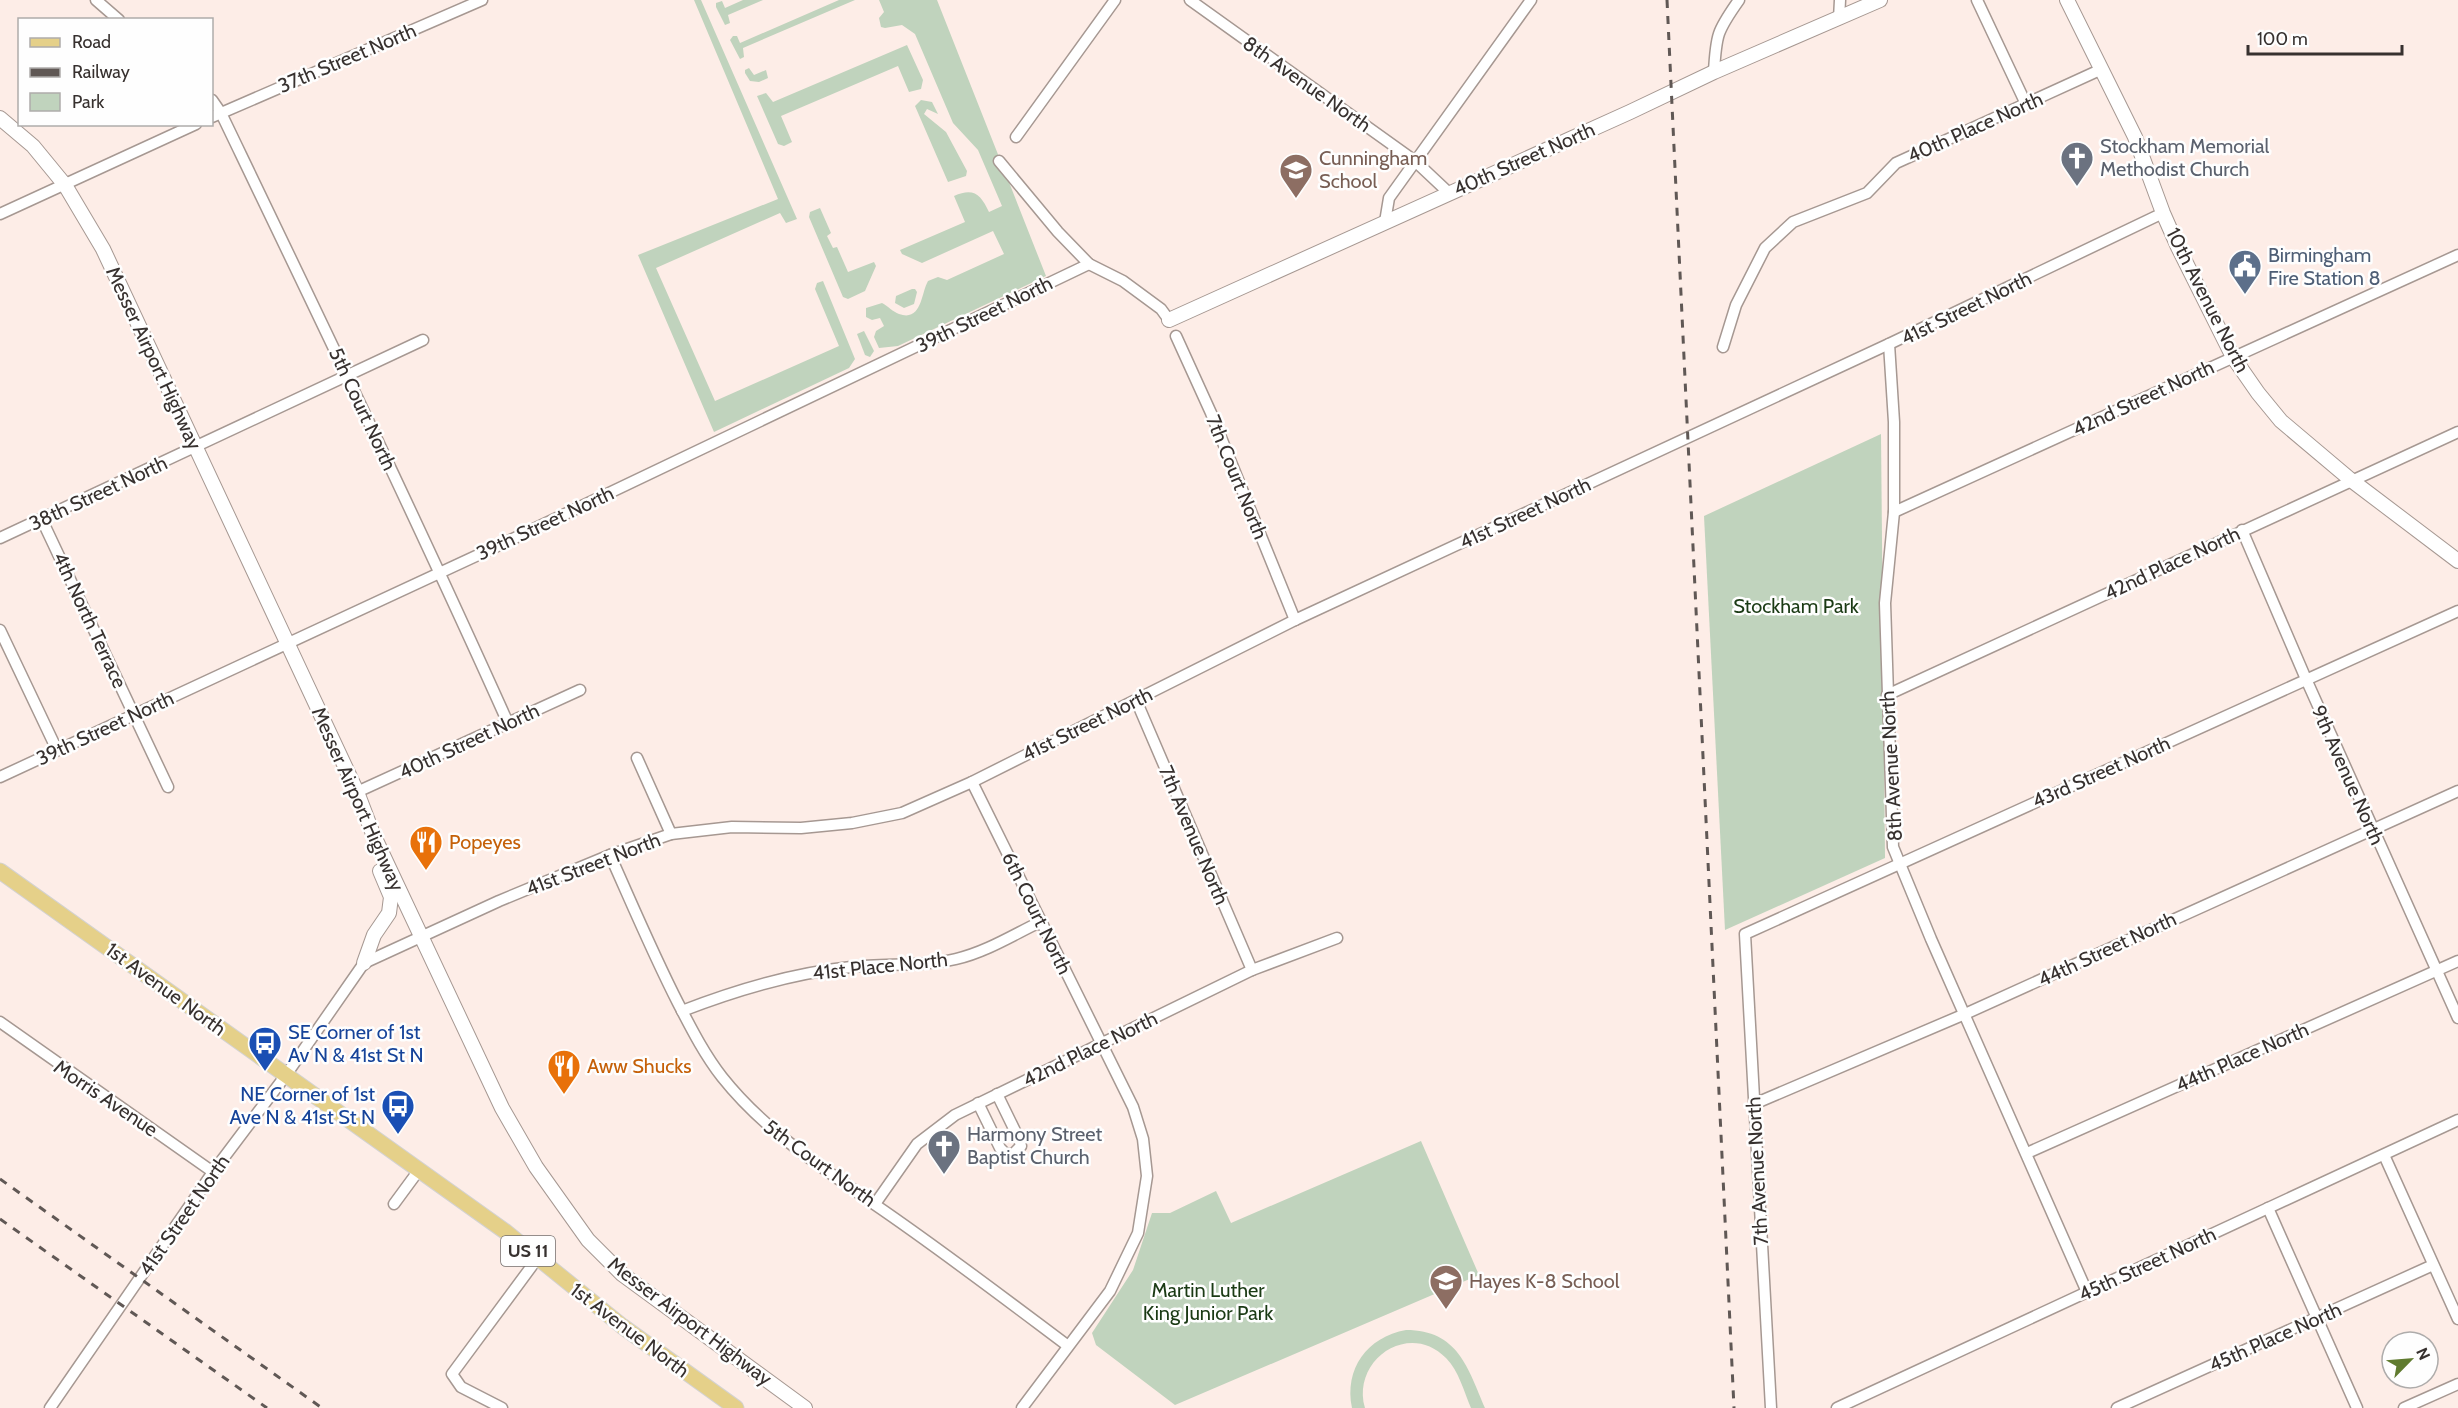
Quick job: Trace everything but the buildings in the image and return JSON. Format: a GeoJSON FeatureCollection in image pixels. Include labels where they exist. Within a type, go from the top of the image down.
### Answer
{"type":"FeatureCollection","features":[{"type":"Feature","properties":{"kind":"main road","name":"40th Street North"},"geometry":{"type":"LineString","coordinates":[[1169,320],[1714,72],[1880,0]]}},
{"type":"Feature","properties":{"kind":"main road","name":"10th Avenue North"},"geometry":{"type":"LineString","coordinates":[[2067,0],[2135,137],[2163,213],[2233,357],[2258,393],[2281,421],[2351,480],[2458,561]]}},
{"type":"Feature","properties":{"kind":"main road","name":"Messer Airport Highway"},"geometry":{"type":"LineString","coordinates":[[0,118],[33,146],[65,185],[103,249],[288,642],[421,937],[505,1113],[536,1167],[588,1240],[622,1274],[805,1408]]}},
{"type":"Feature","properties":{"kind":"main road"},"geometry":{"type":"LineString","coordinates":[[364,963],[374,935],[389,913],[391,897],[372,854],[373,834]]}},
{"type":"Feature","properties":{"kind":"main road","name":"1st Avenue North"},"geometry":{"type":"LineString","coordinates":[[0,871],[506,1232],[622,1326],[736,1408]]}},
{"type":"Feature","properties":{"kind":"street"},"geometry":{"type":"LineString","coordinates":[[96,0],[117,18]]}},
{"type":"Feature","properties":{"kind":"street","name":"37th Street North"},"geometry":{"type":"LineString","coordinates":[[216,115],[482,0]]}},
{"type":"Feature","properties":{"kind":"street"},"geometry":{"type":"LineString","coordinates":[[1016,137],[1115,0]]}},
{"type":"Feature","properties":{"kind":"street","name":"8th Avenue North"},"geometry":{"type":"LineString","coordinates":[[1190,0],[1415,161],[1449,193]]}},
{"type":"Feature","properties":{"kind":"street"},"geometry":{"type":"LineString","coordinates":[[1385,222],[1389,198],[1531,0]]}},
{"type":"Feature","properties":{"kind":"street"},"geometry":{"type":"LineString","coordinates":[[1714,72],[1715,42],[1720,27],[1739,0]]}},
{"type":"Feature","properties":{"kind":"street"},"geometry":{"type":"LineString","coordinates":[[1839,19],[1840,0]]}},
{"type":"Feature","properties":{"kind":"street"},"geometry":{"type":"LineString","coordinates":[[1977,0],[2026,104]]}},
{"type":"Feature","properties":{"kind":"street","name":"40th Place North"},"geometry":{"type":"LineString","coordinates":[[1724,347],[1736,305],[1765,249],[1793,222],[1867,193],[1896,163],[2102,69]]}},
{"type":"Feature","properties":{"kind":"street","name":"5th Court North"},"geometry":{"type":"LineString","coordinates":[[216,115],[347,375],[508,723]]}},
{"type":"Feature","properties":{"kind":"street"},"geometry":{"type":"LineString","coordinates":[[0,214],[192,126]]}},
{"type":"Feature","properties":{"kind":"street"},"geometry":{"type":"LineString","coordinates":[[999,160],[1058,232],[1089,264],[1123,281],[1161,309],[1169,320]]}},
{"type":"Feature","properties":{"kind":"street","name":"41st Street North"},"geometry":{"type":"LineString","coordinates":[[50,1408],[213,1172],[286,1075],[364,963],[500,901],[610,855],[671,834],[732,827],[801,828],[852,823],[902,813],[972,782],[1295,620],[1889,344],[2163,213]]}},
{"type":"Feature","properties":{"kind":"street","name":"42nd Street North"},"geometry":{"type":"LineString","coordinates":[[1894,512],[2458,255]]}},
{"type":"Feature","properties":{"kind":"street","name":"39th Street North"},"geometry":{"type":"LineString","coordinates":[[0,777],[440,572],[1089,264]]}},
{"type":"Feature","properties":{"kind":"street","name":"7th Court North"},"geometry":{"type":"LineString","coordinates":[[1176,336],[1211,413],[1295,620]]}},
{"type":"Feature","properties":{"kind":"street","name":"38th Street North"},"geometry":{"type":"LineString","coordinates":[[0,538],[423,340]]}},
{"type":"Feature","properties":{"kind":"street","name":"8th Avenue North"},"geometry":{"type":"LineString","coordinates":[[1889,344],[1894,422],[1894,512],[1885,603],[1893,847],[2087,1292]]}},
{"type":"Feature","properties":{"kind":"street","name":"42nd Place North"},"geometry":{"type":"LineString","coordinates":[[1887,695],[2458,432]]}},
{"type":"Feature","properties":{"kind":"street","name":"4th North Terrace"},"geometry":{"type":"LineString","coordinates":[[42,519],[168,787]]}},
{"type":"Feature","properties":{"kind":"street","name":"9th Avenue North"},"geometry":{"type":"LineString","coordinates":[[2242,530],[2372,829],[2458,1018]]}},
{"type":"Feature","properties":{"kind":"street","name":"43rd Street North"},"geometry":{"type":"LineString","coordinates":[[1745,934],[2458,611]]}},
{"type":"Feature","properties":{"kind":"street"},"geometry":{"type":"LineString","coordinates":[[0,630],[57,750]]}},
{"type":"Feature","properties":{"kind":"street","name":"40th Street North"},"geometry":{"type":"LineString","coordinates":[[357,792],[580,690]]}},
{"type":"Feature","properties":{"kind":"street","name":"7th Avenue North"},"geometry":{"type":"LineString","coordinates":[[1136,700],[1252,970]]}},
{"type":"Feature","properties":{"kind":"street"},"geometry":{"type":"LineString","coordinates":[[636,758],[671,834]]}},
{"type":"Feature","properties":{"kind":"street","name":"6th Court North"},"geometry":{"type":"LineString","coordinates":[[972,782],[1103,1044]]}},
{"type":"Feature","properties":{"kind":"street","name":"44th Street North"},"geometry":{"type":"LineString","coordinates":[[1754,1104],[1965,1014],[2458,791]]}},
{"type":"Feature","properties":{"kind":"street","name":"5th Court North"},"geometry":{"type":"LineString","coordinates":[[610,855],[661,969],[700,1046],[721,1076],[759,1119],[808,1159],[875,1204],[1068,1346]]}},
{"type":"Feature","properties":{"kind":"street","name":"41st Place North"},"geometry":{"type":"LineString","coordinates":[[682,1011],[723,995],[821,970],[858,966],[915,966],[957,959],[984,950],[1040,922]]}},
{"type":"Feature","properties":{"kind":"street","name":"7th Avenue North"},"geometry":{"type":"LineString","coordinates":[[1745,934],[1771,1408]]}},
{"type":"Feature","properties":{"kind":"street","name":"42nd Place North"},"geometry":{"type":"LineString","coordinates":[[875,1204],[917,1144],[944,1122],[978,1103],[1252,970],[1336,938]]}},
{"type":"Feature","properties":{"kind":"street","name":"44th Place North"},"geometry":{"type":"LineString","coordinates":[[2026,1153],[2458,961]]}},
{"type":"Feature","properties":{"kind":"street","name":"Morris Avenue"},"geometry":{"type":"LineString","coordinates":[[0,1022],[48,1059],[213,1172]]}},
{"type":"Feature","properties":{"kind":"street"},"geometry":{"type":"LineString","coordinates":[[1022,1408],[1110,1291],[1138,1233],[1147,1176],[1143,1139],[1133,1107],[1103,1044]]}},
{"type":"Feature","properties":{"kind":"street"},"geometry":{"type":"LineString","coordinates":[[978,1103],[1000,1148],[1006,1154],[1013,1154],[1021,1146],[998,1094]]}},
{"type":"Feature","properties":{"kind":"street","name":"45th Street North"},"geometry":{"type":"LineString","coordinates":[[1837,1408],[2458,1120]]}},
{"type":"Feature","properties":{"kind":"street"},"geometry":{"type":"LineString","coordinates":[[2384,1155],[2458,1319]]}},
{"type":"Feature","properties":{"kind":"street"},"geometry":{"type":"LineString","coordinates":[[394,1204],[419,1170]]}},
{"type":"Feature","properties":{"kind":"street"},"geometry":{"type":"LineString","coordinates":[[2268,1208],[2357,1408]]}},
{"type":"Feature","properties":{"kind":"street"},"geometry":{"type":"LineString","coordinates":[[502,1408],[461,1388],[453,1374],[537,1259]]}},
{"type":"Feature","properties":{"kind":"street","name":"45th Place North"},"geometry":{"type":"LineString","coordinates":[[2117,1408],[2433,1266]]}},
{"type":"Feature","properties":{"kind":"street"},"geometry":{"type":"LineString","coordinates":[[2404,1408],[2458,1384]]}},
{"type":"Feature","properties":{"kind":"green space"},"geometry":{"type":"Polygon","coordinates":[[[694,0],[701,0],[797,219],[786,223],[780,213],[656,268],[715,401],[839,346],[815,289],[817,283],[823,281],[855,359],[849,368],[714,432],[638,255],[778,199],[694,0]]]}},
{"type":"Feature","properties":{"kind":"green space"},"geometry":{"type":"Polygon","coordinates":[[[743,0],[763,0],[728,15],[730,23],[725,25],[716,3],[722,1],[725,8],[743,0]]]}},
{"type":"Feature","properties":{"kind":"green space"},"geometry":{"type":"Polygon","coordinates":[[[839,0],[855,0],[743,48],[744,57],[740,59],[730,40],[733,36],[737,36],[740,43],[839,0]]]}},
{"type":"Feature","properties":{"kind":"green space"},"geometry":{"type":"Polygon","coordinates":[[[879,0],[937,0],[1046,276],[898,346],[879,348],[874,337],[876,331],[884,326],[880,318],[872,320],[866,317],[866,308],[882,303],[899,314],[912,314],[920,305],[928,281],[938,277],[947,280],[1004,254],[993,231],[922,263],[902,254],[900,250],[965,222],[954,196],[967,192],[976,194],[989,212],[1002,206],[978,150],[953,123],[915,34],[902,25],[881,27],[879,18],[884,12],[879,0]]]}},
{"type":"Feature","properties":{"kind":"green space"},"geometry":{"type":"Polygon","coordinates":[[[907,45],[923,80],[921,89],[909,92],[898,66],[781,116],[792,142],[784,146],[778,144],[757,96],[766,93],[773,102],[907,45]]]}},
{"type":"Feature","properties":{"kind":"green space"},"geometry":{"type":"Polygon","coordinates":[[[749,68],[754,75],[766,70],[768,78],[759,82],[750,81],[745,73],[745,70],[749,68]]]}},
{"type":"Feature","properties":{"kind":"green space"},"geometry":{"type":"Polygon","coordinates":[[[921,100],[932,102],[938,114],[927,109],[924,114],[946,132],[967,171],[966,176],[948,182],[915,106],[921,100]]]}},
{"type":"Feature","properties":{"kind":"green space"},"geometry":{"type":"Polygon","coordinates":[[[820,208],[831,233],[827,236],[833,248],[837,247],[848,272],[874,262],[876,266],[865,291],[848,299],[843,297],[809,217],[810,212],[820,208]]]}},
{"type":"Feature","properties":{"kind":"green space"},"geometry":{"type":"Polygon","coordinates":[[[912,289],[917,292],[914,304],[904,308],[895,303],[896,296],[912,289]]]}},
{"type":"Feature","properties":{"kind":"green space"},"geometry":{"type":"Polygon","coordinates":[[[864,331],[874,351],[870,357],[865,355],[857,334],[864,331]]]}},
{"type":"Feature","properties":{"kind":"green space","name":"Stockham Park"},"geometry":{"type":"Polygon","coordinates":[[[1881,434],[1885,858],[1725,930],[1704,516],[1881,434]]]}},
{"type":"Feature","properties":{"kind":"green space","name":"Martin Luther King Junior Park"},"geometry":{"type":"Polygon","coordinates":[[[1421,1141],[1479,1275],[1175,1405],[1096,1345],[1092,1333],[1133,1270],[1152,1213],[1170,1213],[1216,1191],[1231,1223],[1421,1141]]]}},
{"type":"Feature","properties":{"kind":"green space"},"geometry":{"type":"Polygon","coordinates":[[[1406,1330],[1424,1332],[1449,1344],[1466,1366],[1485,1408],[1471,1408],[1458,1375],[1446,1358],[1431,1347],[1416,1343],[1400,1344],[1386,1351],[1375,1361],[1367,1375],[1363,1391],[1365,1408],[1352,1408],[1350,1394],[1352,1380],[1361,1357],[1380,1340],[1406,1330]]]}},
{"type":"Feature","properties":{"kind":"railway"},"geometry":{"type":"LineString","coordinates":[[1667,0],[1734,1408]]}},
{"type":"Feature","properties":{"kind":"railway"},"geometry":{"type":"LineString","coordinates":[[0,1179],[322,1408]]}},
{"type":"Feature","properties":{"kind":"railway"},"geometry":{"type":"LineString","coordinates":[[0,1219],[267,1408]]}},
{"type":"Feature","properties":{"kind":"place","name":"Stockham Memorial Methodist Church"},"geometry":{"type":"Point","coordinates":[2077,187]}},
{"type":"Feature","properties":{"kind":"place","name":"Cunningham School"},"geometry":{"type":"Point","coordinates":[1296,199]}},
{"type":"Feature","properties":{"kind":"place","name":"Birmingham Fire Station 8"},"geometry":{"type":"Point","coordinates":[2245,295]}},
{"type":"Feature","properties":{"kind":"place","name":"Popeyes"},"geometry":{"type":"Point","coordinates":[426,871]}},
{"type":"Feature","properties":{"kind":"place","name":"SE Corner of 1st Av N & 41st St N"},"geometry":{"type":"Point","coordinates":[265,1072]}},
{"type":"Feature","properties":{"kind":"place","name":"Aww Shucks"},"geometry":{"type":"Point","coordinates":[564,1095]}},
{"type":"Feature","properties":{"kind":"place","name":"NE Corner of 1st Ave N & 41st St N"},"geometry":{"type":"Point","coordinates":[398,1135]}},
{"type":"Feature","properties":{"kind":"place","name":"Harmony Street Baptist Church"},"geometry":{"type":"Point","coordinates":[944,1175]}},
{"type":"Feature","properties":{"kind":"place","name":"Hayes K-8 School"},"geometry":{"type":"Point","coordinates":[1446,1310]}}]}
